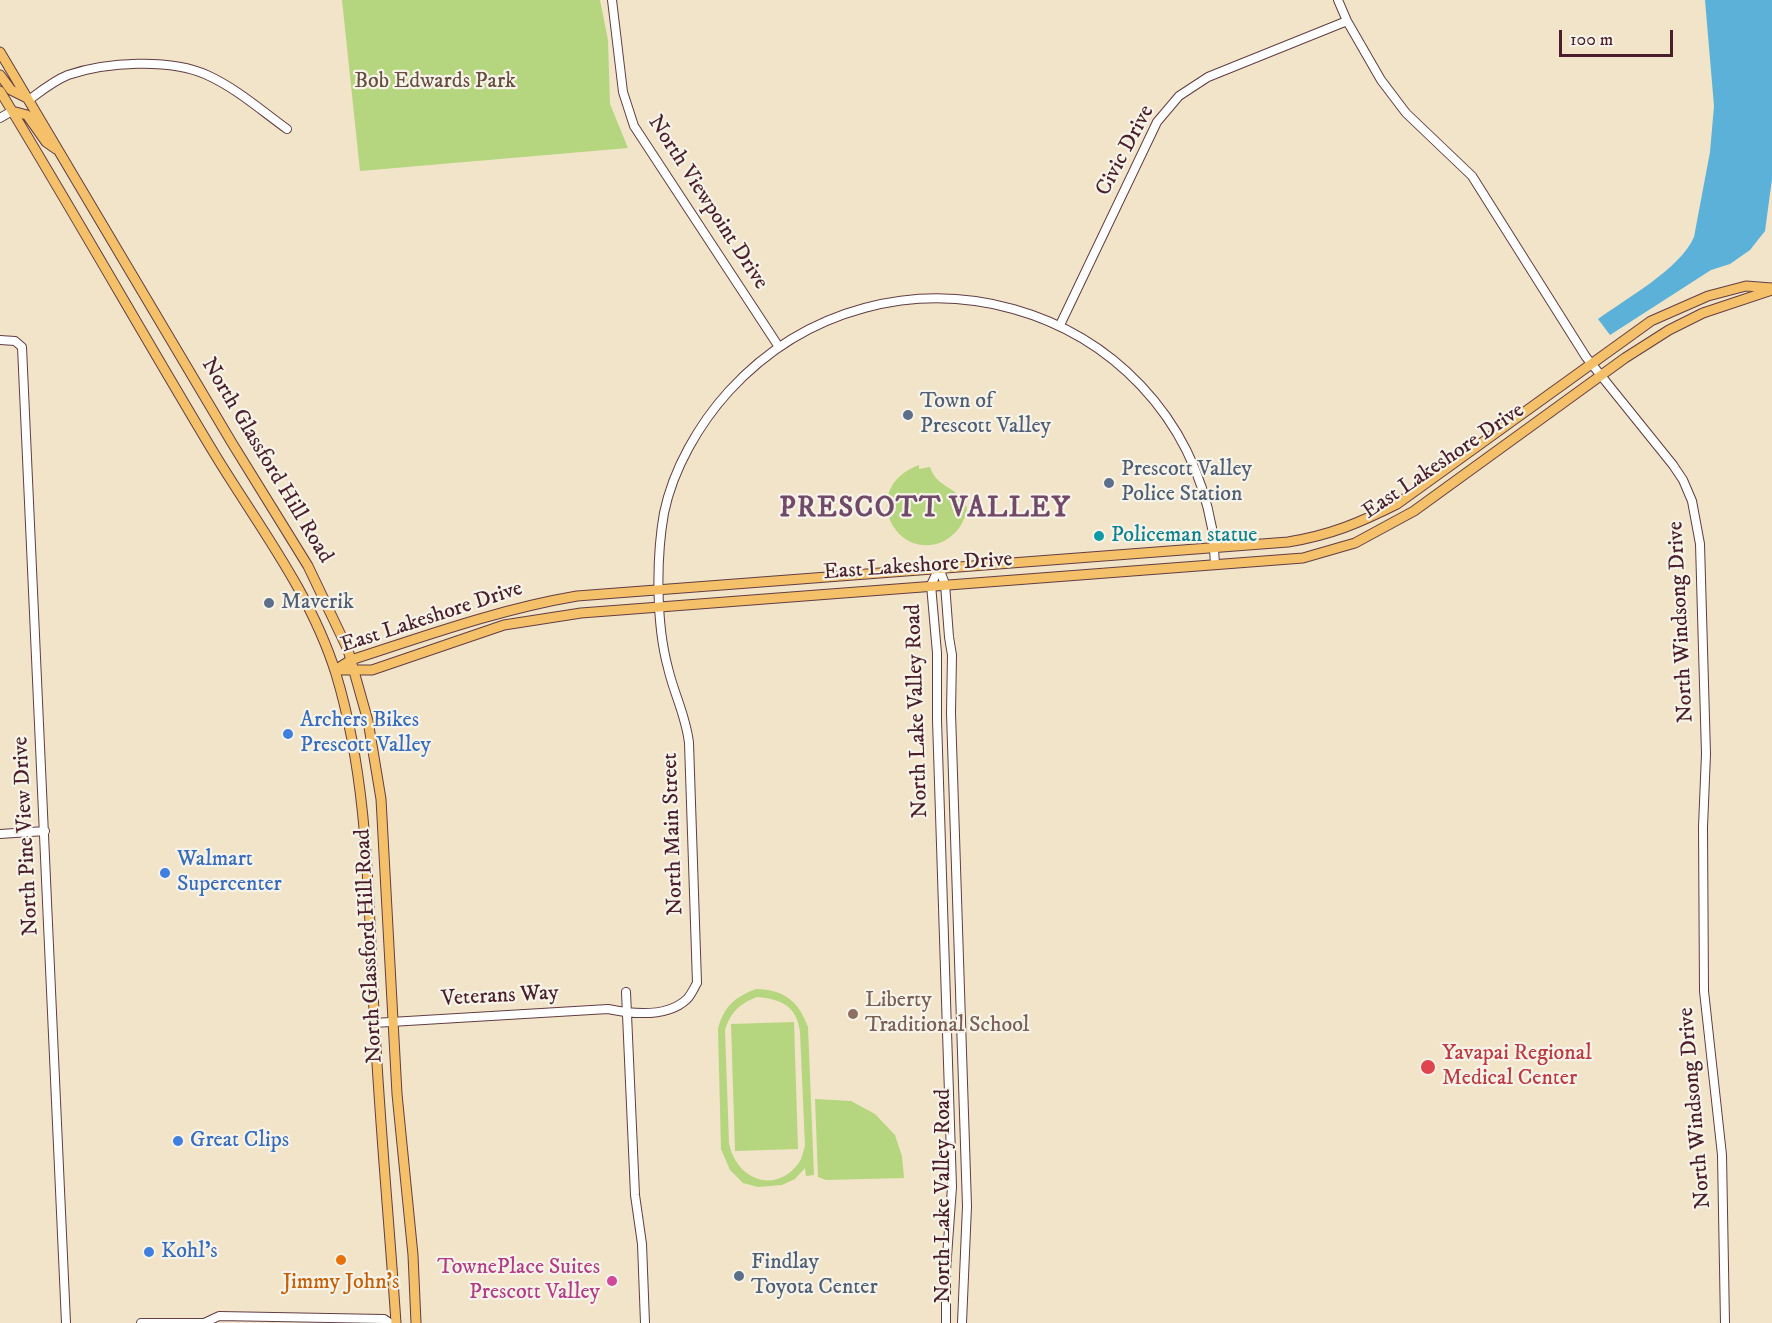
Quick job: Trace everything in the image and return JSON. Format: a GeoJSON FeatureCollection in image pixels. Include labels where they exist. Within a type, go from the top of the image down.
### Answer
{"type":"FeatureCollection","features":[{"type":"Feature","properties":{"kind":"main road","name":"North Glassford Hill Road"},"geometry":{"type":"LineString","coordinates":[[0,52],[232,443],[308,566],[351,660],[368,721],[381,799],[400,1136],[413,1255],[416,1323]]}},
{"type":"Feature","properties":{"kind":"main road"},"geometry":{"type":"LineString","coordinates":[[0,75],[11,90],[29,100]]}},
{"type":"Feature","properties":{"kind":"main road","name":"North Glassford Hill Road"},"geometry":{"type":"LineString","coordinates":[[0,91],[215,454],[299,589],[326,644],[335,670],[358,766],[364,828],[380,1123],[389,1212],[396,1323]]}},
{"type":"Feature","properties":{"kind":"main road"},"geometry":{"type":"LineString","coordinates":[[12,111],[27,115],[46,142],[60,153]]}},
{"type":"Feature","properties":{"kind":"main road","name":"East Lakeshore Drive"},"geometry":{"type":"LineString","coordinates":[[335,670],[351,660],[501,612],[577,596],[1288,542],[1322,536],[1362,522],[1397,504],[1651,321],[1708,296],[1746,286],[1772,289]]}},
{"type":"Feature","properties":{"kind":"main road","name":"East Lakeshore Drive"},"geometry":{"type":"LineString","coordinates":[[335,670],[372,670],[504,625],[581,613],[1303,558],[1355,543],[1421,506],[1602,375],[1669,330],[1703,313],[1772,289]]}},
{"type":"Feature","properties":{"kind":"main road"},"geometry":{"type":"LineString","coordinates":[[1413,492],[1421,506]]}},
{"type":"Feature","properties":{"kind":"main road"},"geometry":{"type":"LineString","coordinates":[[501,612],[504,625]]}},
{"type":"Feature","properties":{"kind":"street","name":"North Viewpoint Drive"},"geometry":{"type":"LineString","coordinates":[[612,0],[622,92],[634,126],[779,347]]}},
{"type":"Feature","properties":{"kind":"street","name":"North Windsong Drive"},"geometry":{"type":"LineString","coordinates":[[1338,0],[1347,21],[1381,80],[1406,113],[1472,176],[1591,363],[1678,472],[1692,501],[1698,522],[1700,544],[1706,754],[1702,827],[1704,991],[1722,1155],[1725,1323]]}},
{"type":"Feature","properties":{"kind":"street","name":"Civic Drive"},"geometry":{"type":"LineString","coordinates":[[1060,325],[1157,122],[1179,96],[1208,77],[1347,21]]}},
{"type":"Feature","properties":{"kind":"street"},"geometry":{"type":"LineString","coordinates":[[29,100],[61,79],[90,70],[169,64],[207,75],[287,129]]}},
{"type":"Feature","properties":{"kind":"street"},"geometry":{"type":"LineString","coordinates":[[0,118],[12,111]]}},
{"type":"Feature","properties":{"kind":"street","name":"North Main Street"},"geometry":{"type":"LineString","coordinates":[[627,1013],[656,1012],[674,1008],[687,999],[697,983],[689,743],[687,724],[668,671],[663,648],[660,606],[660,548],[665,513],[676,477],[690,446],[708,417],[729,392],[767,356],[814,327],[846,314],[884,303],[916,299],[944,298],[989,303],[1019,310],[1060,325],[1117,363],[1149,395],[1171,425],[1190,460],[1203,492],[1212,528],[1215,564]]}},
{"type":"Feature","properties":{"kind":"street","name":"North Pine View Drive"},"geometry":{"type":"LineString","coordinates":[[0,340],[15,341],[22,347],[66,1323]]}},
{"type":"Feature","properties":{"kind":"street","name":"North Lake Valley Road"},"geometry":{"type":"LineString","coordinates":[[939,568],[945,584],[952,655],[951,713],[967,1206],[962,1323]]}},
{"type":"Feature","properties":{"kind":"street","name":"North Lake Valley Road"},"geometry":{"type":"LineString","coordinates":[[939,568],[931,585],[937,653],[937,720],[952,1187],[946,1271],[946,1323]]}},
{"type":"Feature","properties":{"kind":"street"},"geometry":{"type":"LineString","coordinates":[[0,834],[45,831]]}},
{"type":"Feature","properties":{"kind":"street"},"geometry":{"type":"LineString","coordinates":[[626,992],[635,1195],[642,1244],[645,1323]]}},
{"type":"Feature","properties":{"kind":"street","name":"Veterans Way"},"geometry":{"type":"LineString","coordinates":[[374,1023],[608,1009],[627,1013]]}},
{"type":"Feature","properties":{"kind":"street"},"geometry":{"type":"LineString","coordinates":[[141,1323],[204,1323],[219,1316],[384,1319],[390,1323]]}},
{"type":"Feature","properties":{"kind":"green space","name":"Bob Edwards Park"},"geometry":{"type":"Polygon","coordinates":[[[342,0],[600,0],[608,40],[610,104],[628,148],[360,171],[342,0]]]}},
{"type":"Feature","properties":{"kind":"green space"},"geometry":{"type":"Polygon","coordinates":[[[919,465],[919,469],[930,467],[937,479],[958,495],[967,508],[962,523],[953,535],[944,541],[927,545],[911,542],[899,533],[890,520],[887,505],[890,490],[900,476],[919,465]]]}},
{"type":"Feature","properties":{"kind":"green space"},"geometry":{"type":"Polygon","coordinates":[[[756,989],[766,990],[789,998],[800,1010],[808,1027],[814,1175],[806,1176],[805,1168],[795,1179],[782,1185],[758,1187],[743,1183],[730,1170],[721,1149],[718,1029],[731,1003],[756,989]],[[757,997],[733,1013],[725,1030],[729,1143],[739,1166],[757,1179],[767,1180],[778,1179],[788,1173],[799,1162],[805,1146],[800,1032],[795,1016],[786,1005],[757,997]]]}},
{"type":"Feature","properties":{"kind":"green space"},"geometry":{"type":"Polygon","coordinates":[[[794,1022],[798,1149],[735,1151],[731,1024],[794,1022]]]}},
{"type":"Feature","properties":{"kind":"green space"},"geometry":{"type":"Polygon","coordinates":[[[815,1099],[851,1101],[875,1114],[895,1135],[902,1156],[904,1178],[826,1180],[818,1177],[815,1099]]]}},
{"type":"Feature","properties":{"kind":"water"},"geometry":{"type":"Polygon","coordinates":[[[1705,0],[1772,0],[1772,179],[1765,231],[1750,250],[1730,264],[1711,270],[1610,335],[1598,319],[1665,271],[1687,249],[1694,237],[1710,152],[1714,106],[1705,0]]]}},
{"type":"Feature","properties":{"kind":"place","name":"Town of Prescott Valley"},"geometry":{"type":"Point","coordinates":[908,415]}},
{"type":"Feature","properties":{"kind":"place","name":"Prescott Valley Police Station"},"geometry":{"type":"Point","coordinates":[1109,483]}},
{"type":"Feature","properties":{"kind":"place","name":"Policeman statue"},"geometry":{"type":"Point","coordinates":[1099,536]}},
{"type":"Feature","properties":{"kind":"place","name":"Maverik"},"geometry":{"type":"Point","coordinates":[269,603]}},
{"type":"Feature","properties":{"kind":"place","name":"Archers Bikes Prescott Valley"},"geometry":{"type":"Point","coordinates":[288,734]}},
{"type":"Feature","properties":{"kind":"place","name":"Walmart Supercenter"},"geometry":{"type":"Point","coordinates":[165,873]}},
{"type":"Feature","properties":{"kind":"place","name":"Liberty Traditional School"},"geometry":{"type":"Point","coordinates":[853,1014]}},
{"type":"Feature","properties":{"kind":"place","name":"Yavapai Regional Medical Center"},"geometry":{"type":"Point","coordinates":[1428,1067]}},
{"type":"Feature","properties":{"kind":"place","name":"Great Clips"},"geometry":{"type":"Point","coordinates":[178,1141]}},
{"type":"Feature","properties":{"kind":"place","name":"Kohl's"},"geometry":{"type":"Point","coordinates":[149,1252]}},
{"type":"Feature","properties":{"kind":"place","name":"Jimmy John's"},"geometry":{"type":"Point","coordinates":[341,1260]}},
{"type":"Feature","properties":{"kind":"place","name":"Findlay Toyota Center"},"geometry":{"type":"Point","coordinates":[739,1276]}},
{"type":"Feature","properties":{"kind":"place","name":"TownePlace Suites Prescott Valley"},"geometry":{"type":"Point","coordinates":[612,1281]}},
{"type":"Feature","properties":{"kind":"district","name":"PRESCOTT VALLEY"},"geometry":{"type":"Point","coordinates":[925,510]}}]}
